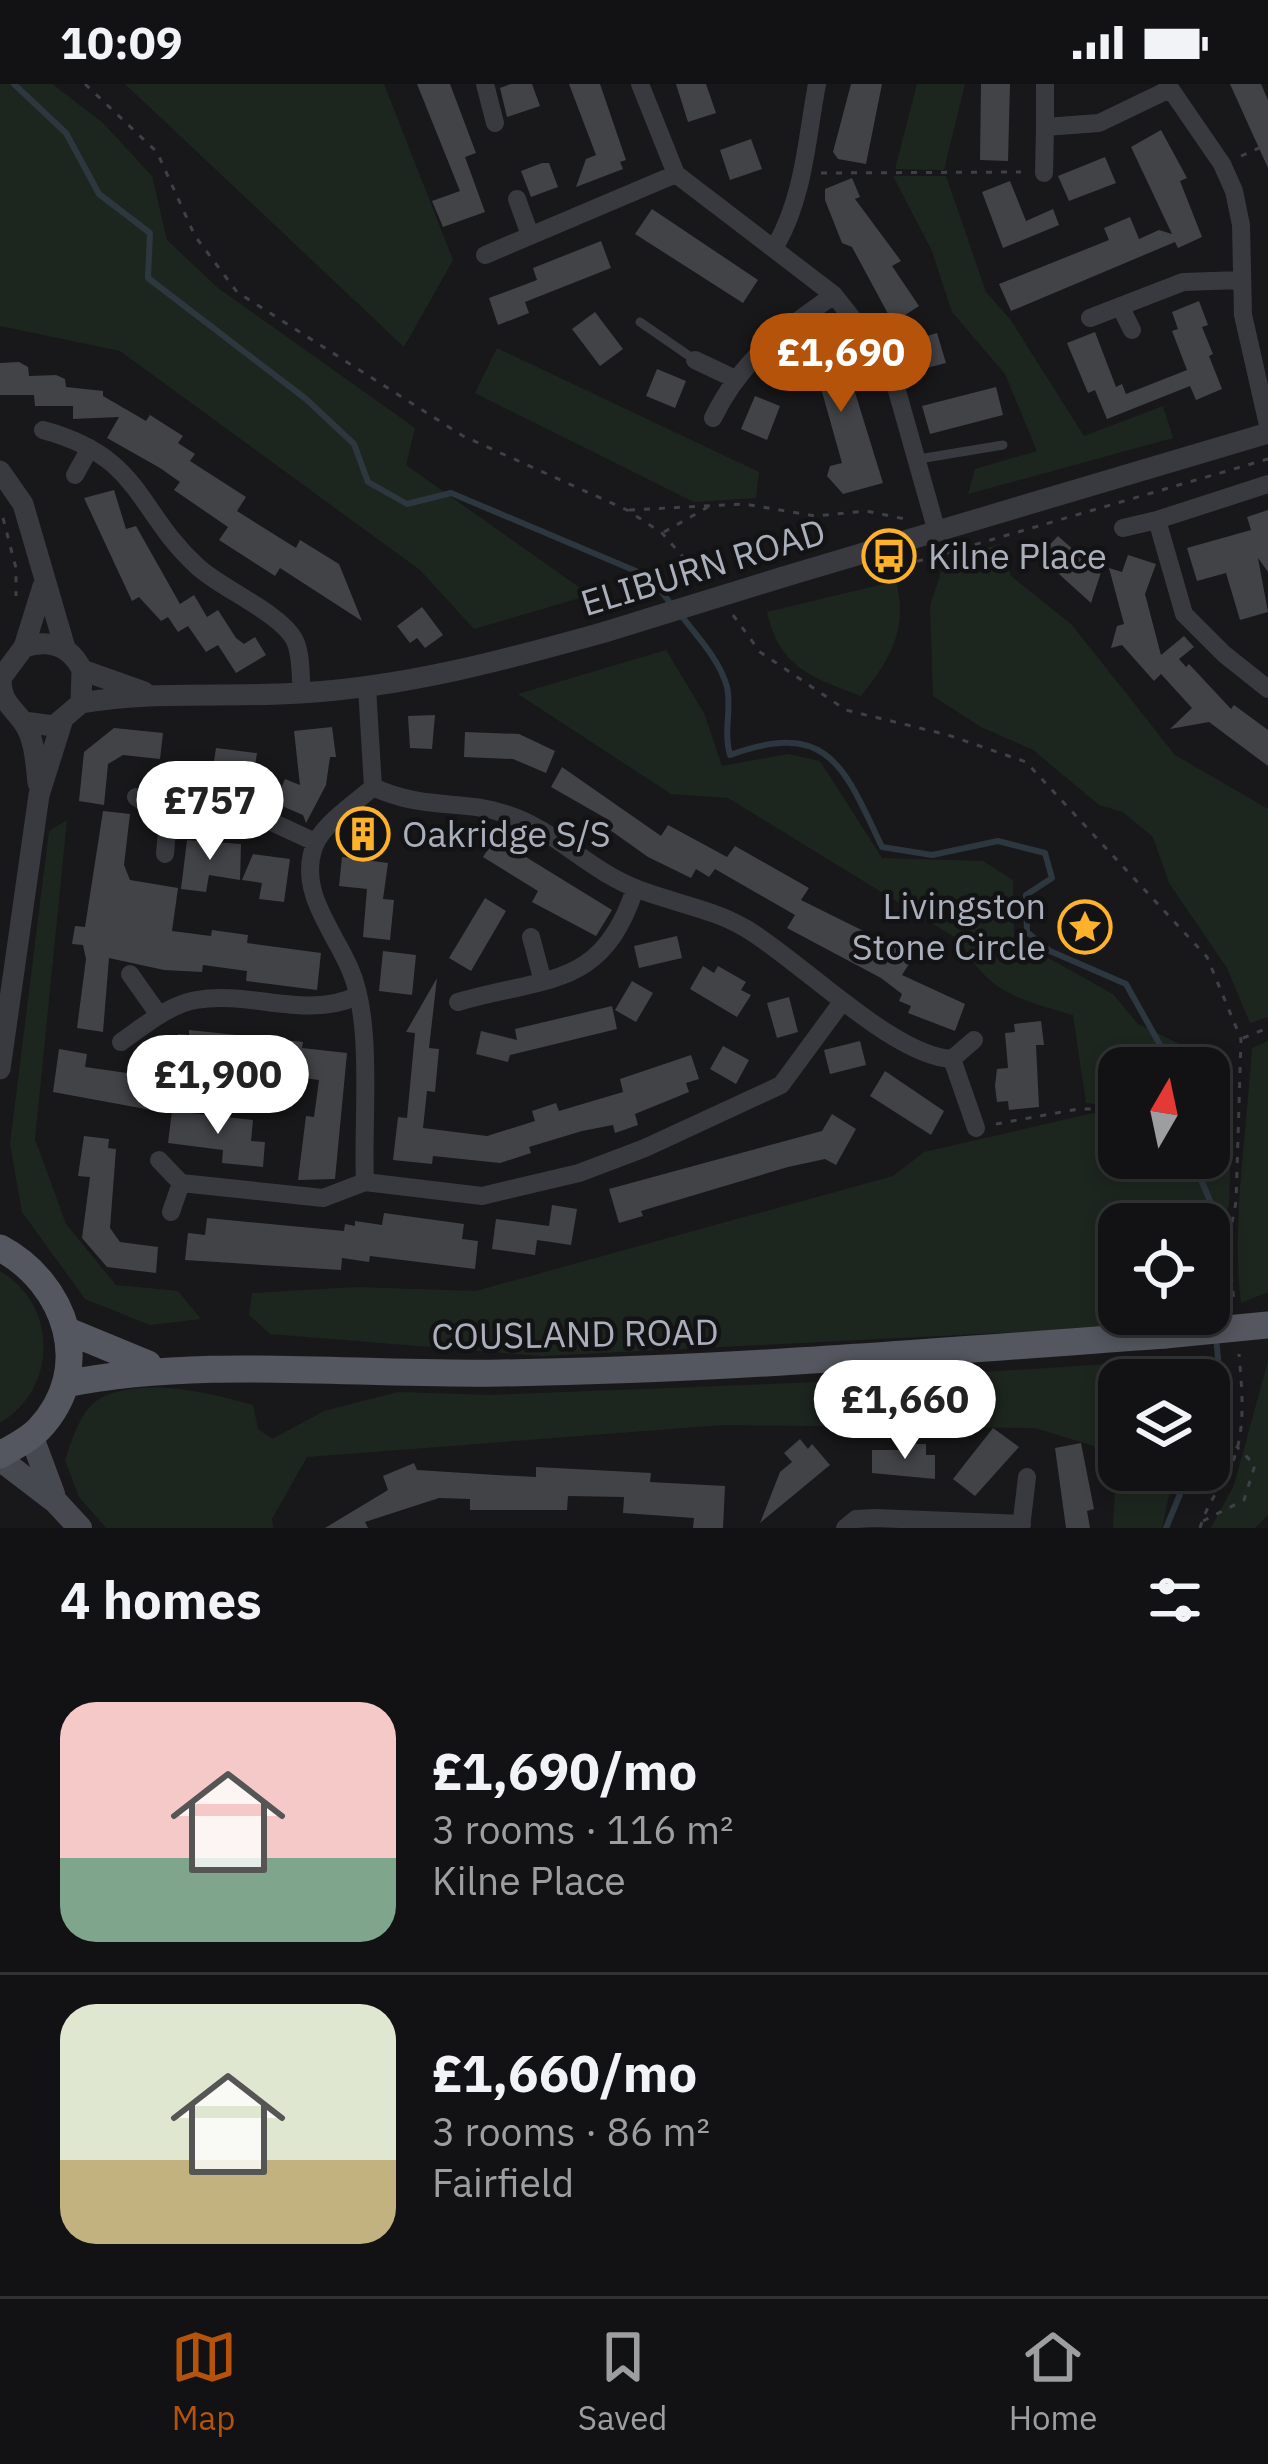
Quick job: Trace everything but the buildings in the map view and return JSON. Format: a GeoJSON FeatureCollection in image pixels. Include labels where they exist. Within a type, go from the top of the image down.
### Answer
{"type":"FeatureCollection","features":[{"type":"Feature","properties":{"kind":"main road"},"geometry":{"type":"LineString","coordinates":[[8,1252],[48,1287],[68,1331],[65,1384],[56,1406],[31,1436],[0,1457],[80,1528]]}},
{"type":"Feature","properties":{"kind":"main road","name":"COUSLAND ROAD"},"geometry":{"type":"LineString","coordinates":[[65,1384],[170,1371],[499,1374],[747,1367],[1268,1324]]}},
{"type":"Feature","properties":{"kind":"main road","name":"COUSLAND ROAD"},"geometry":{"type":"LineString","coordinates":[[68,1331],[112,1353],[170,1371]]}},
{"type":"Feature","properties":{"kind":"main road"},"geometry":{"type":"LineString","coordinates":[[31,1436],[56,1502]]}},
{"type":"Feature","properties":{"kind":"street"},"geometry":{"type":"LineString","coordinates":[[485,84],[495,123]]}},
{"type":"Feature","properties":{"kind":"street"},"geometry":{"type":"LineString","coordinates":[[640,84],[676,173],[776,245],[834,295],[890,366],[937,532]]}},
{"type":"Feature","properties":{"kind":"street"},"geometry":{"type":"LineString","coordinates":[[776,245],[788,225],[817,84]]}},
{"type":"Feature","properties":{"kind":"street"},"geometry":{"type":"LineString","coordinates":[[1044,169],[1046,84]]}},
{"type":"Feature","properties":{"kind":"street"},"geometry":{"type":"LineString","coordinates":[[1045,127],[1099,123],[1169,86],[1222,164],[1241,225],[1241,280],[1259,355],[1268,429]]}},
{"type":"Feature","properties":{"kind":"street"},"geometry":{"type":"LineString","coordinates":[[484,255],[676,173]]}},
{"type":"Feature","properties":{"kind":"street"},"geometry":{"type":"LineString","coordinates":[[517,199],[530,235]]}},
{"type":"Feature","properties":{"kind":"street"},"geometry":{"type":"LineString","coordinates":[[1090,318],[1183,283],[1241,280]]}},
{"type":"Feature","properties":{"kind":"street"},"geometry":{"type":"LineString","coordinates":[[713,418],[733,378],[775,335],[834,295]]}},
{"type":"Feature","properties":{"kind":"street"},"geometry":{"type":"LineString","coordinates":[[1120,306],[1132,330]]}},
{"type":"Feature","properties":{"kind":"street"},"geometry":{"type":"LineString","coordinates":[[695,360],[733,378]]}},
{"type":"Feature","properties":{"kind":"street","name":"ELIBURN ROAD"},"geometry":{"type":"LineString","coordinates":[[81,703],[145,692],[302,693],[367,688],[500,661],[1178,460],[1268,429]]}},
{"type":"Feature","properties":{"kind":"street"},"geometry":{"type":"LineString","coordinates":[[43,430],[90,448],[121,469],[194,565],[294,639],[302,693]]}},
{"type":"Feature","properties":{"kind":"street"},"geometry":{"type":"LineString","coordinates":[[75,475],[90,448]]}},
{"type":"Feature","properties":{"kind":"street"},"geometry":{"type":"LineString","coordinates":[[0,471],[23,505],[64,648],[82,670],[81,703],[62,722],[39,795],[0,1069]]}},
{"type":"Feature","properties":{"kind":"street"},"geometry":{"type":"LineString","coordinates":[[1123,528],[1268,484]]}},
{"type":"Feature","properties":{"kind":"street"},"geometry":{"type":"LineString","coordinates":[[1157,520],[1184,614],[1223,654],[1268,688]]}},
{"type":"Feature","properties":{"kind":"street"},"geometry":{"type":"LineString","coordinates":[[39,795],[34,752],[23,722],[3,702],[3,666],[24,647],[44,579]]}},
{"type":"Feature","properties":{"kind":"street"},"geometry":{"type":"LineString","coordinates":[[24,647],[50,643],[64,648]]}},
{"type":"Feature","properties":{"kind":"street","name":"ELIBURN ROAD"},"geometry":{"type":"LineString","coordinates":[[82,670],[145,692]]}},
{"type":"Feature","properties":{"kind":"street"},"geometry":{"type":"LineString","coordinates":[[364,1182],[364,1034],[351,970],[323,922],[311,862],[315,842],[373,787],[367,688]]}},
{"type":"Feature","properties":{"kind":"street"},"geometry":{"type":"LineString","coordinates":[[23,722],[43,727],[62,722]]}},
{"type":"Feature","properties":{"kind":"street"},"geometry":{"type":"LineString","coordinates":[[373,787],[426,806],[502,812],[541,828],[635,889],[746,928],[842,1002],[929,1058],[952,1059],[974,1040]]}},
{"type":"Feature","properties":{"kind":"street"},"geometry":{"type":"LineString","coordinates":[[136,797],[169,817],[214,804],[248,811],[315,842]]}},
{"type":"Feature","properties":{"kind":"street"},"geometry":{"type":"LineString","coordinates":[[165,854],[169,817]]}},
{"type":"Feature","properties":{"kind":"street"},"geometry":{"type":"LineString","coordinates":[[458,1002],[599,959],[621,929],[635,889]]}},
{"type":"Feature","properties":{"kind":"street"},"geometry":{"type":"LineString","coordinates":[[531,937],[542,978]]}},
{"type":"Feature","properties":{"kind":"street"},"geometry":{"type":"LineString","coordinates":[[130,974],[159,1015]]}},
{"type":"Feature","properties":{"kind":"street"},"geometry":{"type":"LineString","coordinates":[[121,1042],[159,1015],[194,1000],[335,1006],[357,996]]}},
{"type":"Feature","properties":{"kind":"street"},"geometry":{"type":"LineString","coordinates":[[159,1160],[181,1183],[323,1198],[364,1182],[482,1196],[581,1182],[781,1085],[842,1002]]}},
{"type":"Feature","properties":{"kind":"street"},"geometry":{"type":"LineString","coordinates":[[952,1059],[976,1128]]}},
{"type":"Feature","properties":{"kind":"street"},"geometry":{"type":"LineString","coordinates":[[171,1212],[181,1183]]}},
{"type":"Feature","properties":{"kind":"street"},"geometry":{"type":"LineString","coordinates":[[0,1230],[8,1252]]}},
{"type":"Feature","properties":{"kind":"street"},"geometry":{"type":"LineString","coordinates":[[845,1528],[856,1519],[876,1518],[1022,1526],[1027,1477]]}},
{"type":"Feature","properties":{"kind":"lane"},"geometry":{"type":"LineString","coordinates":[[640,322],[695,360]]}},
{"type":"Feature","properties":{"kind":"lane"},"geometry":{"type":"LineString","coordinates":[[919,459],[1003,446]]}},
{"type":"Feature","properties":{"kind":"path"},"geometry":{"type":"LineString","coordinates":[[85,84],[157,152],[195,236],[237,292],[463,436],[627,510],[662,533],[709,587]]}},
{"type":"Feature","properties":{"kind":"path"},"geometry":{"type":"LineString","coordinates":[[1222,164],[1268,144]]}},
{"type":"Feature","properties":{"kind":"path"},"geometry":{"type":"LineString","coordinates":[[801,173],[1044,169]]}},
{"type":"Feature","properties":{"kind":"path"},"geometry":{"type":"LineString","coordinates":[[858,578],[1268,459]]}},
{"type":"Feature","properties":{"kind":"path"},"geometry":{"type":"LineString","coordinates":[[1178,460],[1192,508]]}},
{"type":"Feature","properties":{"kind":"path"},"geometry":{"type":"LineString","coordinates":[[627,510],[744,504],[816,515],[839,511]]}},
{"type":"Feature","properties":{"kind":"path"},"geometry":{"type":"LineString","coordinates":[[662,533],[710,506]]}},
{"type":"Feature","properties":{"kind":"path"},"geometry":{"type":"LineString","coordinates":[[725,605],[760,652],[847,710],[948,735],[1026,762],[1207,957],[1241,1039],[1236,1202],[1228,1242],[1235,1313]]}},
{"type":"Feature","properties":{"kind":"path"},"geometry":{"type":"LineString","coordinates":[[1241,1039],[1268,1028]]}},
{"type":"Feature","properties":{"kind":"path"},"geometry":{"type":"LineString","coordinates":[[976,1128],[1098,1109]]}},
{"type":"Feature","properties":{"kind":"path"},"geometry":{"type":"LineString","coordinates":[[1230,1130],[1237,1132]]}},
{"type":"Feature","properties":{"kind":"path"},"geometry":{"type":"LineString","coordinates":[[1201,1525],[1242,1426],[1237,1337]]}},
{"type":"Feature","properties":{"kind":"path"},"geometry":{"type":"LineString","coordinates":[[1201,1525],[1244,1500],[1255,1465],[1236,1446]]}},
{"type":"Feature","properties":{"kind":"shaded area"},"geometry":{"type":"Polygon","coordinates":[[[0,84],[52,84],[103,123],[152,176],[167,240],[218,288],[415,428],[406,465],[590,595],[474,629],[420,570],[120,351],[0,326],[0,84]]]}},
{"type":"Feature","properties":{"kind":"shaded area"},"geometry":{"type":"Polygon","coordinates":[[[125,84],[384,84],[453,260],[404,347],[125,84]]]}},
{"type":"Feature","properties":{"kind":"shaded area"},"geometry":{"type":"Polygon","coordinates":[[[917,84],[965,84],[944,170],[895,169],[917,84]]]}},
{"type":"Feature","properties":{"kind":"shaded area"},"geometry":{"type":"Polygon","coordinates":[[[893,176],[946,176],[986,292],[1010,319],[1084,436],[1163,406],[1173,438],[968,494],[975,469],[1037,451],[1005,374],[952,312],[932,251],[893,176]]]}},
{"type":"Feature","properties":{"kind":"shaded area"},"geometry":{"type":"Polygon","coordinates":[[[497,348],[759,472],[756,498],[694,502],[475,393],[497,348]]]}},
{"type":"Feature","properties":{"kind":"shaded area"},"geometry":{"type":"Polygon","coordinates":[[[1000,544],[1011,576],[1072,625],[1175,755],[1268,809],[1268,1017],[1250,1023],[1227,968],[1169,883],[1153,837],[1123,812],[1099,805],[1033,750],[981,727],[933,696],[930,606],[945,560],[1000,544]]]}},
{"type":"Feature","properties":{"kind":"shaded area"},"geometry":{"type":"Polygon","coordinates":[[[896,581],[900,614],[894,643],[861,696],[800,668],[772,631],[767,612],[896,581]]]}},
{"type":"Feature","properties":{"kind":"shaded area"},"geometry":{"type":"Polygon","coordinates":[[[666,650],[704,713],[722,766],[788,754],[820,761],[882,858],[983,861],[1013,880],[1014,939],[1113,994],[1138,1024],[1186,1047],[1098,1047],[1098,1104],[1086,1103],[1073,1015],[1007,992],[982,973],[961,941],[728,798],[671,794],[518,694],[666,650]]]}},
{"type":"Feature","properties":{"kind":"shaded area"},"geometry":{"type":"Polygon","coordinates":[[[67,820],[35,1139],[66,1224],[116,1285],[178,1291],[201,1319],[150,1325],[85,1299],[22,1212],[10,1144],[49,831],[67,820]]]}},
{"type":"Feature","properties":{"kind":"shaded area"},"geometry":{"type":"Polygon","coordinates":[[[1268,1041],[1268,1292],[1241,1303],[1239,1209],[1252,1048],[1268,1041]]]}},
{"type":"Feature","properties":{"kind":"shaded area"},"geometry":{"type":"Polygon","coordinates":[[[1098,1112],[1098,1179],[1230,1179],[1229,1203],[1098,1203],[1098,1328],[542,1356],[270,1334],[249,1315],[252,1293],[355,1287],[476,1291],[893,1176],[924,1152],[1098,1112]]]}},
{"type":"Feature","properties":{"kind":"shaded area"},"geometry":{"type":"Polygon","coordinates":[[[0,1271],[33,1304],[44,1347],[33,1389],[0,1423],[0,1271]]]}},
{"type":"Feature","properties":{"kind":"shaded area"},"geometry":{"type":"Polygon","coordinates":[[[1268,1361],[1268,1515],[1255,1528],[1211,1528],[1234,1485],[1268,1361]]]}},
{"type":"Feature","properties":{"kind":"shaded area"},"geometry":{"type":"Polygon","coordinates":[[[1098,1365],[1098,1447],[1035,1428],[723,1425],[307,1457],[272,1519],[273,1528],[106,1528],[79,1497],[65,1460],[79,1424],[95,1402],[139,1388],[198,1392],[253,1405],[258,1429],[272,1439],[324,1411],[398,1392],[490,1395],[845,1381],[1098,1365]]]}},
{"type":"Feature","properties":{"kind":"shaded area"},"geometry":{"type":"Polygon","coordinates":[[[1115,1491],[1170,1491],[1162,1528],[1113,1528],[1115,1491]]]}},
{"type":"Feature","properties":{"kind":"waterway"},"geometry":{"type":"LineString","coordinates":[[14,84],[66,133],[99,194],[150,233],[148,278],[306,399],[354,444],[368,482],[407,504],[451,493],[650,577],[671,604]]}},
{"type":"Feature","properties":{"kind":"waterway"},"geometry":{"type":"LineString","coordinates":[[680,614],[724,677],[730,755],[790,743],[812,747],[829,757],[856,794],[882,847],[932,855],[998,841],[1045,853],[1052,878],[1026,895],[1027,932],[1050,951],[1126,984],[1161,1047]]}},
{"type":"Feature","properties":{"kind":"waterway"},"geometry":{"type":"LineString","coordinates":[[1201,1179],[1211,1203]]}},
{"type":"Feature","properties":{"kind":"waterway"},"geometry":{"type":"LineString","coordinates":[[1216,1337],[1218,1359]]}},
{"type":"Feature","properties":{"kind":"waterway"},"geometry":{"type":"LineString","coordinates":[[1166,1528],[1181,1491]]}},
{"type":"Feature","properties":{"kind":"place","name":"Kilne Place"},"geometry":{"type":"Point","coordinates":[889,556]}},
{"type":"Feature","properties":{"kind":"place","name":"Oakridge S/S"},"geometry":{"type":"Point","coordinates":[363,834]}},
{"type":"Feature","properties":{"kind":"place","name":"Livingston Stone Circle"},"geometry":{"type":"Point","coordinates":[1085,927]}}]}
